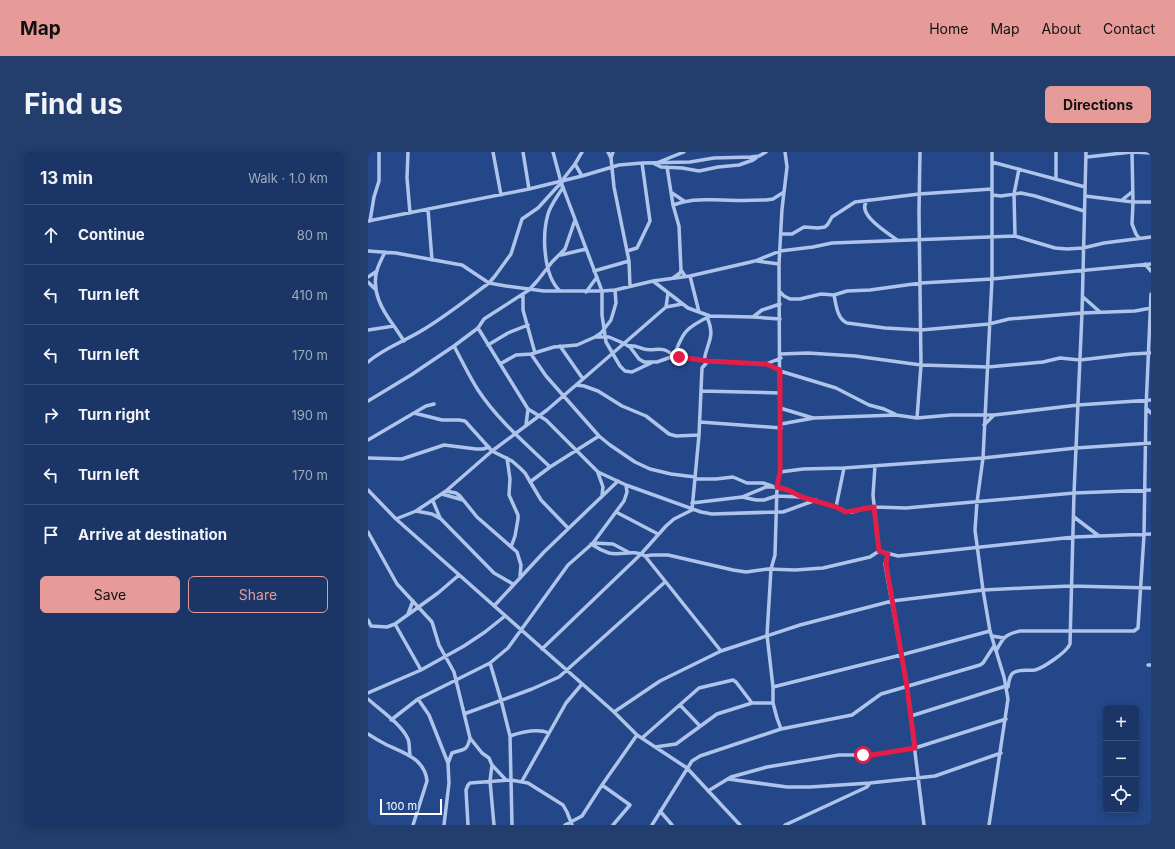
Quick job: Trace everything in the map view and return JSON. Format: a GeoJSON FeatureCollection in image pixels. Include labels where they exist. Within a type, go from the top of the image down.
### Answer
{"type":"FeatureCollection","features":[{"type":"Feature","properties":{"kind":"street"},"geometry":{"type":"LineString","coordinates":[[379,152],[380,181],[374,197],[369,221],[562,183],[612,167],[628,164],[690,162],[714,158],[759,156]]}},
{"type":"Feature","properties":{"kind":"street"},"geometry":{"type":"LineString","coordinates":[[408,152],[407,178],[410,213]]}},
{"type":"Feature","properties":{"kind":"street"},"geometry":{"type":"LineString","coordinates":[[493,152],[501,195]]}},
{"type":"Feature","properties":{"kind":"street"},"geometry":{"type":"LineString","coordinates":[[523,152],[528,189]]}},
{"type":"Feature","properties":{"kind":"street"},"geometry":{"type":"LineString","coordinates":[[552,152],[575,220],[602,291],[604,336],[608,347],[622,369],[628,372],[674,356],[704,361],[766,364],[780,371],[836,388],[869,405],[884,409],[896,415]]}},
{"type":"Feature","properties":{"kind":"street"},"geometry":{"type":"LineString","coordinates":[[560,291],[554,286],[548,266],[544,240],[547,218],[564,178],[582,152]]}},
{"type":"Feature","properties":{"kind":"street"},"geometry":{"type":"LineString","coordinates":[[608,152],[611,158],[629,261],[630,286]]}},
{"type":"Feature","properties":{"kind":"street"},"geometry":{"type":"LineString","coordinates":[[611,158],[613,152]]}},
{"type":"Feature","properties":{"kind":"street"},"geometry":{"type":"LineString","coordinates":[[654,163],[682,152]]}},
{"type":"Feature","properties":{"kind":"street"},"geometry":{"type":"LineString","coordinates":[[654,163],[667,168],[682,168],[703,171],[718,167],[739,165],[753,160],[766,152]]}},
{"type":"Feature","properties":{"kind":"street"},"geometry":{"type":"LineString","coordinates":[[781,729],[773,702],[768,635],[772,569],[775,555],[775,487],[780,472],[779,264],[787,167],[784,152]]}},
{"type":"Feature","properties":{"kind":"street"},"geometry":{"type":"LineString","coordinates":[[915,418],[918,413],[921,365],[920,152]]}},
{"type":"Feature","properties":{"kind":"street"},"geometry":{"type":"LineString","coordinates":[[989,825],[1008,699],[1007,687],[990,631],[976,547],[975,530],[983,458],[992,279],[992,152]]}},
{"type":"Feature","properties":{"kind":"street"},"geometry":{"type":"LineString","coordinates":[[1056,152],[1056,179]]}},
{"type":"Feature","properties":{"kind":"street"},"geometry":{"type":"LineString","coordinates":[[1132,152],[1132,224],[1139,238]]}},
{"type":"Feature","properties":{"kind":"street"},"geometry":{"type":"LineString","coordinates":[[1007,687],[1012,674],[1015,672],[1036,669],[1066,650],[1070,644],[1074,493],[1083,297],[1086,154],[1132,152],[1151,153]]}},
{"type":"Feature","properties":{"kind":"street"},"geometry":{"type":"LineString","coordinates":[[992,162],[1085,187]]}},
{"type":"Feature","properties":{"kind":"street"},"geometry":{"type":"LineString","coordinates":[[627,251],[636,248],[650,221],[642,163]]}},
{"type":"Feature","properties":{"kind":"street"},"geometry":{"type":"LineString","coordinates":[[575,164],[582,176]]}},
{"type":"Feature","properties":{"kind":"street"},"geometry":{"type":"LineString","coordinates":[[667,168],[673,205],[679,226],[681,270],[685,276]]}},
{"type":"Feature","properties":{"kind":"street"},"geometry":{"type":"LineString","coordinates":[[1015,236],[1014,194],[1019,169]]}},
{"type":"Feature","properties":{"kind":"street"},"geometry":{"type":"LineString","coordinates":[[368,362],[386,349],[423,330],[489,283],[499,272],[511,254],[522,219],[538,208],[562,183]]}},
{"type":"Feature","properties":{"kind":"street"},"geometry":{"type":"LineString","coordinates":[[781,234],[792,234],[804,227],[825,227],[832,216],[844,210],[853,202],[919,194],[992,189]]}},
{"type":"Feature","properties":{"kind":"street"},"geometry":{"type":"LineString","coordinates":[[673,205],[684,201],[698,199],[766,200],[773,199],[784,192]]}},
{"type":"Feature","properties":{"kind":"street"},"geometry":{"type":"LineString","coordinates":[[1122,200],[1132,192]]}},
{"type":"Feature","properties":{"kind":"street"},"geometry":{"type":"LineString","coordinates":[[672,193],[684,201]]}},
{"type":"Feature","properties":{"kind":"street"},"geometry":{"type":"LineString","coordinates":[[992,195],[1000,196],[1014,194],[1035,196],[1084,211]]}},
{"type":"Feature","properties":{"kind":"street"},"geometry":{"type":"LineString","coordinates":[[1085,196],[1133,202],[1151,202]]}},
{"type":"Feature","properties":{"kind":"street"},"geometry":{"type":"LineString","coordinates":[[869,200],[866,202],[864,208],[866,214],[898,240]]}},
{"type":"Feature","properties":{"kind":"street"},"geometry":{"type":"LineString","coordinates":[[428,209],[432,260]]}},
{"type":"Feature","properties":{"kind":"street"},"geometry":{"type":"LineString","coordinates":[[368,401],[411,375],[454,346],[478,328],[488,316],[529,290],[567,245],[575,220]]}},
{"type":"Feature","properties":{"kind":"street"},"geometry":{"type":"LineString","coordinates":[[368,252],[385,252],[462,265],[489,283],[529,290],[586,292],[615,290],[653,281],[690,276],[756,261],[780,251],[832,243],[1015,236],[1055,248],[1083,248],[1104,243],[1151,236]]}},
{"type":"Feature","properties":{"kind":"street"},"geometry":{"type":"LineString","coordinates":[[560,255],[586,249]]}},
{"type":"Feature","properties":{"kind":"street"},"geometry":{"type":"LineString","coordinates":[[385,252],[377,271],[375,289],[379,303],[404,341]]}},
{"type":"Feature","properties":{"kind":"street"},"geometry":{"type":"LineString","coordinates":[[594,271],[629,261]]}},
{"type":"Feature","properties":{"kind":"street"},"geometry":{"type":"LineString","coordinates":[[756,261],[779,264]]}},
{"type":"Feature","properties":{"kind":"street"},"geometry":{"type":"LineString","coordinates":[[1146,264],[1151,271]]}},
{"type":"Feature","properties":{"kind":"street"},"geometry":{"type":"LineString","coordinates":[[780,292],[790,299],[800,299],[821,294],[834,295],[847,291],[870,290],[921,283],[992,279],[1151,264]]}},
{"type":"Feature","properties":{"kind":"street"},"geometry":{"type":"LineString","coordinates":[[670,279],[680,273],[681,270]]}},
{"type":"Feature","properties":{"kind":"street"},"geometry":{"type":"LineString","coordinates":[[368,277],[377,271]]}},
{"type":"Feature","properties":{"kind":"street"},"geometry":{"type":"LineString","coordinates":[[690,276],[699,312]]}},
{"type":"Feature","properties":{"kind":"street"},"geometry":{"type":"LineString","coordinates":[[586,292],[597,278]]}},
{"type":"Feature","properties":{"kind":"street"},"geometry":{"type":"LineString","coordinates":[[653,281],[682,304],[709,317],[753,317],[780,319]]}},
{"type":"Feature","properties":{"kind":"street"},"geometry":{"type":"LineString","coordinates":[[368,282],[375,289]]}},
{"type":"Feature","properties":{"kind":"street"},"geometry":{"type":"LineString","coordinates":[[500,364],[516,355],[531,354],[560,346],[577,345],[595,337],[604,330],[611,320],[616,303],[615,290]]}},
{"type":"Feature","properties":{"kind":"street"},"geometry":{"type":"LineString","coordinates":[[666,307],[668,293]]}},
{"type":"Feature","properties":{"kind":"street"},"geometry":{"type":"LineString","coordinates":[[996,651],[1004,638],[1012,633],[1020,631],[1137,630],[1144,535],[1146,400],[1150,353],[1151,294]]}},
{"type":"Feature","properties":{"kind":"street"},"geometry":{"type":"LineString","coordinates":[[523,295],[523,305],[535,352]]}},
{"type":"Feature","properties":{"kind":"street"},"geometry":{"type":"LineString","coordinates":[[834,295],[842,321],[865,326],[921,330],[989,324],[1009,319],[1082,313],[1135,311],[1151,308]]}},
{"type":"Feature","properties":{"kind":"street"},"geometry":{"type":"LineString","coordinates":[[1083,297],[1100,312]]}},
{"type":"Feature","properties":{"kind":"street"},"geometry":{"type":"LineString","coordinates":[[396,520],[416,512],[433,501],[491,449],[515,434],[583,380],[623,343],[636,334],[666,307],[682,304]]}},
{"type":"Feature","properties":{"kind":"street"},"geometry":{"type":"LineString","coordinates":[[753,317],[762,310],[780,304]]}},
{"type":"Feature","properties":{"kind":"street"},"geometry":{"type":"LineString","coordinates":[[674,356],[684,333],[693,325],[709,317]]}},
{"type":"Feature","properties":{"kind":"street"},"geometry":{"type":"LineString","coordinates":[[704,361],[712,335],[712,327],[709,317]]}},
{"type":"Feature","properties":{"kind":"street"},"geometry":{"type":"LineString","coordinates":[[488,345],[508,333],[528,325]]}},
{"type":"Feature","properties":{"kind":"street"},"geometry":{"type":"LineString","coordinates":[[368,330],[394,326]]}},
{"type":"Feature","properties":{"kind":"street"},"geometry":{"type":"LineString","coordinates":[[478,328],[528,410],[540,415],[546,420],[598,472],[626,485],[692,510],[712,514],[783,512],[816,500]]}},
{"type":"Feature","properties":{"kind":"street"},"geometry":{"type":"LineString","coordinates":[[595,337],[604,336],[623,343],[628,346],[639,359],[651,363]]}},
{"type":"Feature","properties":{"kind":"street"},"geometry":{"type":"LineString","coordinates":[[454,346],[478,390],[515,434],[550,467]]}},
{"type":"Feature","properties":{"kind":"street"},"geometry":{"type":"LineString","coordinates":[[560,346],[583,380]]}},
{"type":"Feature","properties":{"kind":"street"},"geometry":{"type":"LineString","coordinates":[[628,346],[645,349],[661,349],[670,352],[674,356]]}},
{"type":"Feature","properties":{"kind":"street"},"geometry":{"type":"LineString","coordinates":[[766,364],[780,356],[808,353],[855,356],[921,365],[988,367],[1043,362],[1060,358],[1080,360],[1150,353]]}},
{"type":"Feature","properties":{"kind":"street"},"geometry":{"type":"LineString","coordinates":[[531,354],[546,376],[599,436],[642,466],[658,471],[695,478],[716,479],[733,477],[747,482],[763,483],[788,490],[802,497]]}},
{"type":"Feature","properties":{"kind":"street"},"geometry":{"type":"LineString","coordinates":[[693,360],[702,368]]}},
{"type":"Feature","properties":{"kind":"street"},"geometry":{"type":"LineString","coordinates":[[692,510],[700,422],[702,368],[708,361]]}},
{"type":"Feature","properties":{"kind":"street"},"geometry":{"type":"LineString","coordinates":[[576,385],[598,391],[622,406],[646,416],[669,434],[676,436],[699,435]]}},
{"type":"Feature","properties":{"kind":"street"},"geometry":{"type":"LineString","coordinates":[[701,392],[780,393]]}},
{"type":"Feature","properties":{"kind":"street"},"geometry":{"type":"LineString","coordinates":[[700,422],[780,426],[814,418],[896,415],[915,418],[951,415],[985,416],[1078,405],[1151,400]]}},
{"type":"Feature","properties":{"kind":"street"},"geometry":{"type":"LineString","coordinates":[[368,440],[426,406],[434,404]]}},
{"type":"Feature","properties":{"kind":"street"},"geometry":{"type":"LineString","coordinates":[[780,408],[814,418]]}},
{"type":"Feature","properties":{"kind":"street"},"geometry":{"type":"LineString","coordinates":[[1146,408],[1151,413]]}},
{"type":"Feature","properties":{"kind":"street"},"geometry":{"type":"LineString","coordinates":[[526,425],[528,410]]}},
{"type":"Feature","properties":{"kind":"street"},"geometry":{"type":"LineString","coordinates":[[414,413],[442,420],[459,420],[465,422],[491,449],[507,458],[520,468],[541,500],[568,528]]}},
{"type":"Feature","properties":{"kind":"street"},"geometry":{"type":"LineString","coordinates":[[984,425],[994,415]]}},
{"type":"Feature","properties":{"kind":"street"},"geometry":{"type":"LineString","coordinates":[[530,482],[550,467],[599,436]]}},
{"type":"Feature","properties":{"kind":"street"},"geometry":{"type":"LineString","coordinates":[[780,472],[803,469],[844,468],[983,458],[1076,448],[1151,443]]}},
{"type":"Feature","properties":{"kind":"street"},"geometry":{"type":"LineString","coordinates":[[368,458],[402,459],[444,445],[476,449],[491,449]]}},
{"type":"Feature","properties":{"kind":"street"},"geometry":{"type":"LineString","coordinates":[[507,458],[510,479],[509,495],[518,515],[515,536],[511,547]]}},
{"type":"Feature","properties":{"kind":"street"},"geometry":{"type":"LineString","coordinates":[[875,466],[873,495],[879,551]]}},
{"type":"Feature","properties":{"kind":"street"},"geometry":{"type":"LineString","coordinates":[[836,507],[844,468]]}},
{"type":"Feature","properties":{"kind":"street"},"geometry":{"type":"LineString","coordinates":[[686,476],[696,470]]}},
{"type":"Feature","properties":{"kind":"street"},"geometry":{"type":"LineString","coordinates":[[598,472],[603,488],[602,495]]}},
{"type":"Feature","properties":{"kind":"street"},"geometry":{"type":"LineString","coordinates":[[494,606],[520,576],[618,481]]}},
{"type":"Feature","properties":{"kind":"street"},"geometry":{"type":"LineString","coordinates":[[391,720],[418,699],[490,663],[508,648],[568,565],[592,544],[616,512],[626,498],[626,485]]}},
{"type":"Feature","properties":{"kind":"street"},"geometry":{"type":"LineString","coordinates":[[692,503],[742,497],[766,487],[775,487]]}},
{"type":"Feature","properties":{"kind":"street"},"geometry":{"type":"LineString","coordinates":[[368,490],[396,520],[567,670],[614,712],[637,735],[687,768],[738,825]]}},
{"type":"Feature","properties":{"kind":"street"},"geometry":{"type":"LineString","coordinates":[[742,497],[764,500],[776,496],[802,497],[816,500],[846,512],[874,507],[906,508],[1074,493],[1151,490]]}},
{"type":"Feature","properties":{"kind":"street"},"geometry":{"type":"LineString","coordinates":[[444,492],[463,500],[477,516],[517,552],[520,560],[520,576]]}},
{"type":"Feature","properties":{"kind":"street"},"geometry":{"type":"LineString","coordinates":[[433,501],[441,519]]}},
{"type":"Feature","properties":{"kind":"street"},"geometry":{"type":"LineString","coordinates":[[542,649],[643,555],[658,534],[674,519],[692,510]]}},
{"type":"Feature","properties":{"kind":"street"},"geometry":{"type":"LineString","coordinates":[[416,512],[432,514],[441,519],[494,573],[513,584]]}},
{"type":"Feature","properties":{"kind":"street"},"geometry":{"type":"LineString","coordinates":[[616,512],[658,534]]}},
{"type":"Feature","properties":{"kind":"street"},"geometry":{"type":"LineString","coordinates":[[1074,517],[1099,536]]}},
{"type":"Feature","properties":{"kind":"street"},"geometry":{"type":"LineString","coordinates":[[368,532],[397,584],[432,622],[438,645],[453,669],[470,738],[469,746],[463,750],[452,753],[448,763]]}},
{"type":"Feature","properties":{"kind":"street"},"geometry":{"type":"LineString","coordinates":[[879,551],[898,556],[1074,537],[1151,534]]}},
{"type":"Feature","properties":{"kind":"street"},"geometry":{"type":"LineString","coordinates":[[592,544],[608,553],[668,556],[746,572],[772,569],[796,570],[823,568],[870,558],[879,551]]}},
{"type":"Feature","properties":{"kind":"street"},"geometry":{"type":"LineString","coordinates":[[592,544],[613,544],[630,553]]}},
{"type":"Feature","properties":{"kind":"street"},"geometry":{"type":"LineString","coordinates":[[888,554],[886,564],[907,687],[924,825]]}},
{"type":"Feature","properties":{"kind":"street"},"geometry":{"type":"LineString","coordinates":[[643,555],[721,651]]}},
{"type":"Feature","properties":{"kind":"street"},"geometry":{"type":"LineString","coordinates":[[368,620],[371,626],[375,627],[387,627],[395,624],[418,608],[459,575]]}},
{"type":"Feature","properties":{"kind":"street"},"geometry":{"type":"LineString","coordinates":[[464,714],[559,677],[665,582]]}},
{"type":"Feature","properties":{"kind":"street"},"geometry":{"type":"LineString","coordinates":[[614,712],[660,681],[721,651],[768,635],[892,601],[983,590],[1071,586],[1151,588]]}},
{"type":"Feature","properties":{"kind":"street"},"geometry":{"type":"LineString","coordinates":[[408,614],[413,601]]}},
{"type":"Feature","properties":{"kind":"street"},"geometry":{"type":"LineString","coordinates":[[368,693],[430,666],[485,632],[505,616]]}},
{"type":"Feature","properties":{"kind":"street"},"geometry":{"type":"LineString","coordinates":[[395,624],[421,670]]}},
{"type":"Feature","properties":{"kind":"street"},"geometry":{"type":"LineString","coordinates":[[773,687],[902,655],[990,631]]}},
{"type":"Feature","properties":{"kind":"street"},"geometry":{"type":"LineString","coordinates":[[992,636],[1004,638]]}},
{"type":"Feature","properties":{"kind":"street"},"geometry":{"type":"LineString","coordinates":[[652,825],[687,768],[692,761],[700,756],[781,729],[852,715],[881,694],[980,665],[983,663],[994,646]]}},
{"type":"Feature","properties":{"kind":"street"},"geometry":{"type":"LineString","coordinates":[[490,663],[510,736],[512,825]]}},
{"type":"Feature","properties":{"kind":"street"},"geometry":{"type":"LineString","coordinates":[[642,738],[699,688],[733,680],[752,703]]}},
{"type":"Feature","properties":{"kind":"street"},"geometry":{"type":"LineString","coordinates":[[522,781],[566,703],[582,684]]}},
{"type":"Feature","properties":{"kind":"street"},"geometry":{"type":"LineString","coordinates":[[911,716],[1007,687]]}},
{"type":"Feature","properties":{"kind":"street"},"geometry":{"type":"LineString","coordinates":[[368,699],[401,730],[408,741],[410,755]]}},
{"type":"Feature","properties":{"kind":"street"},"geometry":{"type":"LineString","coordinates":[[418,699],[429,715],[448,763],[449,784],[444,825]]}},
{"type":"Feature","properties":{"kind":"street"},"geometry":{"type":"LineString","coordinates":[[655,747],[676,744],[717,714],[752,703],[773,702]]}},
{"type":"Feature","properties":{"kind":"street"},"geometry":{"type":"LineString","coordinates":[[680,705],[700,726]]}},
{"type":"Feature","properties":{"kind":"street"},"geometry":{"type":"LineString","coordinates":[[708,792],[727,779],[767,767],[839,756],[872,755],[915,748],[1006,719]]}},
{"type":"Feature","properties":{"kind":"street"},"geometry":{"type":"LineString","coordinates":[[510,736],[518,733],[537,731],[549,733]]}},
{"type":"Feature","properties":{"kind":"street"},"geometry":{"type":"LineString","coordinates":[[368,734],[410,755],[423,768],[427,781],[413,825]]}},
{"type":"Feature","properties":{"kind":"street"},"geometry":{"type":"LineString","coordinates":[[565,825],[572,824],[582,816],[637,735]]}},
{"type":"Feature","properties":{"kind":"street"},"geometry":{"type":"LineString","coordinates":[[470,738],[482,753],[489,758],[492,765],[506,780]]}},
{"type":"Feature","properties":{"kind":"street"},"geometry":{"type":"LineString","coordinates":[[727,779],[787,787],[870,783],[943,774],[1001,753]]}},
{"type":"Feature","properties":{"kind":"street"},"geometry":{"type":"LineString","coordinates":[[492,765],[490,782],[494,825]]}},
{"type":"Feature","properties":{"kind":"street"},"geometry":{"type":"LineString","coordinates":[[468,825],[466,790],[468,785],[470,783],[506,780],[528,783],[560,802],[566,808],[572,824]]}},
{"type":"Feature","properties":{"kind":"street"},"geometry":{"type":"LineString","coordinates":[[785,825],[867,787],[870,783]]}},
{"type":"Feature","properties":{"kind":"street"},"geometry":{"type":"LineString","coordinates":[[602,785],[630,805],[613,825]]}},
{"type":"Feature","properties":{"kind":"street"},"geometry":{"type":"LineString","coordinates":[[660,811],[672,825]]}},
{"type":"Feature","properties":{"kind":"route"},"geometry":{"type":"LineString","coordinates":[[679,357],[693,360],[766,364],[780,370],[780,478],[777,487],[794,492],[802,497],[836,507],[846,512],[874,507],[879,551],[888,554],[886,564],[907,687],[915,748],[872,755],[863,755]]}}]}
